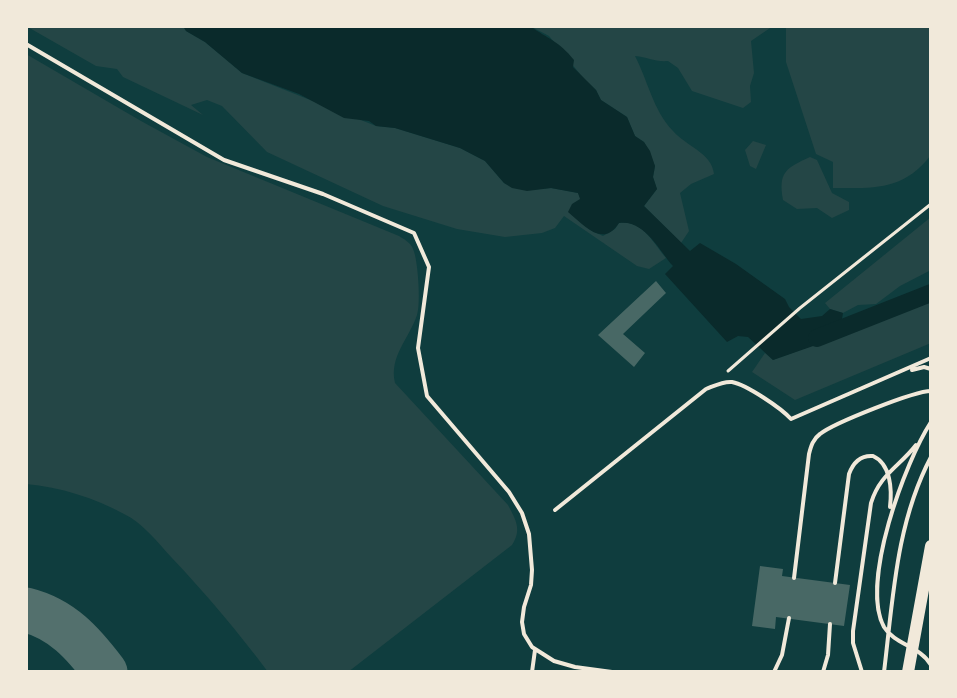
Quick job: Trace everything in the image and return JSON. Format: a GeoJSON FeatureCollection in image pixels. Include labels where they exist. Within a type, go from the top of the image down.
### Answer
{"type":"FeatureCollection","features":[{"type":"Feature","properties":{"kind":"main road"},"geometry":{"type":"LineString","coordinates":[[908,672],[931,546]]}},
{"type":"Feature","properties":{"kind":"lane"},"geometry":{"type":"LineString","coordinates":[[26,44],[224,160],[323,194],[414,233],[429,267],[418,348],[427,396],[509,492],[522,513],[529,534],[532,570],[522,622],[524,634],[535,650],[554,661],[612,672]]}},
{"type":"Feature","properties":{"kind":"lane"},"geometry":{"type":"LineString","coordinates":[[555,510],[706,389],[721,383],[732,382],[780,409],[792,419],[931,358]]}},
{"type":"Feature","properties":{"kind":"lane"},"geometry":{"type":"LineString","coordinates":[[900,373],[918,368],[931,370]]}},
{"type":"Feature","properties":{"kind":"lane"},"geometry":{"type":"LineString","coordinates":[[794,578],[809,454],[812,443],[824,431],[913,393],[931,391]]}},
{"type":"Feature","properties":{"kind":"lane"},"geometry":{"type":"LineString","coordinates":[[887,530],[901,480],[931,421]]}},
{"type":"Feature","properties":{"kind":"lane"},"geometry":{"type":"LineString","coordinates":[[862,672],[852,643],[871,504],[874,494],[888,472],[907,456],[927,428]]}},
{"type":"Feature","properties":{"kind":"lane"},"geometry":{"type":"LineString","coordinates":[[835,583],[852,467],[860,458],[867,456],[877,458],[888,472],[891,494],[876,602],[879,614],[889,635],[921,653],[931,665]]}},
{"type":"Feature","properties":{"kind":"lane"},"geometry":{"type":"LineString","coordinates":[[884,672],[891,600],[904,528],[924,470],[931,456]]}},
{"type":"Feature","properties":{"kind":"lane"},"geometry":{"type":"LineString","coordinates":[[774,672],[785,642],[789,618]]}},
{"type":"Feature","properties":{"kind":"lane"},"geometry":{"type":"LineString","coordinates":[[823,672],[828,655],[830,624]]}},
{"type":"Feature","properties":{"kind":"lane"},"geometry":{"type":"LineString","coordinates":[[532,672],[535,650]]}},
{"type":"Feature","properties":{"kind":"path"},"geometry":{"type":"LineString","coordinates":[[748,355],[800,308],[931,204]]}},
{"type":"Feature","properties":{"kind":"shaded area"},"geometry":{"type":"Polygon","coordinates":[[[26,26],[183,26],[186,31],[205,42],[242,73],[376,126],[395,128],[460,148],[485,161],[504,183],[527,190],[551,188],[578,193],[581,199],[569,212],[592,231],[603,236],[615,229],[619,223],[634,225],[646,233],[666,258],[649,269],[637,266],[564,216],[555,228],[542,233],[505,237],[457,229],[383,206],[267,152],[222,106],[207,100],[191,105],[203,115],[123,77],[117,69],[96,66],[26,26]]]}},
{"type":"Feature","properties":{"kind":"shaded area"},"geometry":{"type":"Polygon","coordinates":[[[183,26],[530,26],[558,44],[569,54],[574,60],[573,67],[596,90],[601,100],[627,117],[635,136],[644,142],[650,151],[655,166],[653,177],[657,189],[644,206],[690,251],[700,243],[736,264],[785,299],[789,307],[801,319],[822,316],[830,309],[843,313],[839,337],[773,360],[748,337],[738,336],[727,342],[665,274],[673,266],[650,237],[636,226],[628,223],[619,223],[607,234],[594,232],[568,212],[572,204],[580,199],[578,193],[551,188],[527,191],[512,188],[504,183],[485,161],[460,148],[395,128],[376,126],[369,121],[344,118],[299,94],[242,73],[205,42],[186,31],[183,26]]]}},
{"type":"Feature","properties":{"kind":"shaded area"},"geometry":{"type":"Polygon","coordinates":[[[530,26],[773,26],[751,41],[754,73],[750,86],[751,102],[743,108],[692,91],[678,68],[668,61],[635,56],[660,114],[666,123],[678,136],[704,155],[709,161],[714,174],[691,184],[680,193],[689,231],[681,243],[644,206],[657,189],[653,177],[655,166],[644,142],[635,136],[627,117],[601,100],[596,90],[584,79],[549,36],[530,26]]]}},
{"type":"Feature","properties":{"kind":"shaded area"},"geometry":{"type":"Polygon","coordinates":[[[786,26],[931,26],[931,155],[920,167],[899,181],[887,185],[862,188],[833,188],[833,162],[816,154],[786,62],[786,26]]]}},
{"type":"Feature","properties":{"kind":"shaded area"},"geometry":{"type":"Polygon","coordinates":[[[26,54],[207,157],[399,236],[412,247],[418,271],[418,309],[414,324],[397,356],[394,373],[395,383],[508,505],[517,525],[517,535],[512,545],[348,672],[268,672],[209,599],[156,540],[138,523],[113,508],[89,498],[52,488],[26,484],[26,54]]]}},
{"type":"Feature","properties":{"kind":"shaded area"},"geometry":{"type":"Polygon","coordinates":[[[753,141],[766,145],[756,169],[750,166],[745,150],[753,141]]]}},
{"type":"Feature","properties":{"kind":"shaded area"},"geometry":{"type":"Polygon","coordinates":[[[810,157],[817,160],[832,193],[849,202],[849,210],[832,218],[817,208],[797,209],[783,200],[782,183],[786,172],[795,164],[810,157]]]}},
{"type":"Feature","properties":{"kind":"shaded area"},"geometry":{"type":"Polygon","coordinates":[[[931,217],[931,270],[900,286],[876,304],[858,305],[843,313],[830,309],[825,303],[931,217]]]}},
{"type":"Feature","properties":{"kind":"shaded area"},"geometry":{"type":"Polygon","coordinates":[[[931,302],[931,343],[795,400],[752,372],[765,353],[773,360],[931,302]]]}},
{"type":"Feature","properties":{"kind":"building"},"geometry":{"type":"Polygon","coordinates":[[[656,281],[666,293],[623,334],[645,353],[634,367],[598,335],[656,281]]]}},
{"type":"Feature","properties":{"kind":"building"},"geometry":{"type":"Polygon","coordinates":[[[760,566],[783,569],[782,576],[850,585],[844,626],[776,617],[775,629],[752,626],[760,566]]]}},
{"type":"Feature","properties":{"kind":"waterway"},"geometry":{"type":"LineString","coordinates":[[817,338],[931,293]]}},
{"type":"Feature","properties":{"kind":"taxiway"},"geometry":{"type":"LineString","coordinates":[[26,610],[50,619],[61,626],[80,642],[105,672]]}}]}
